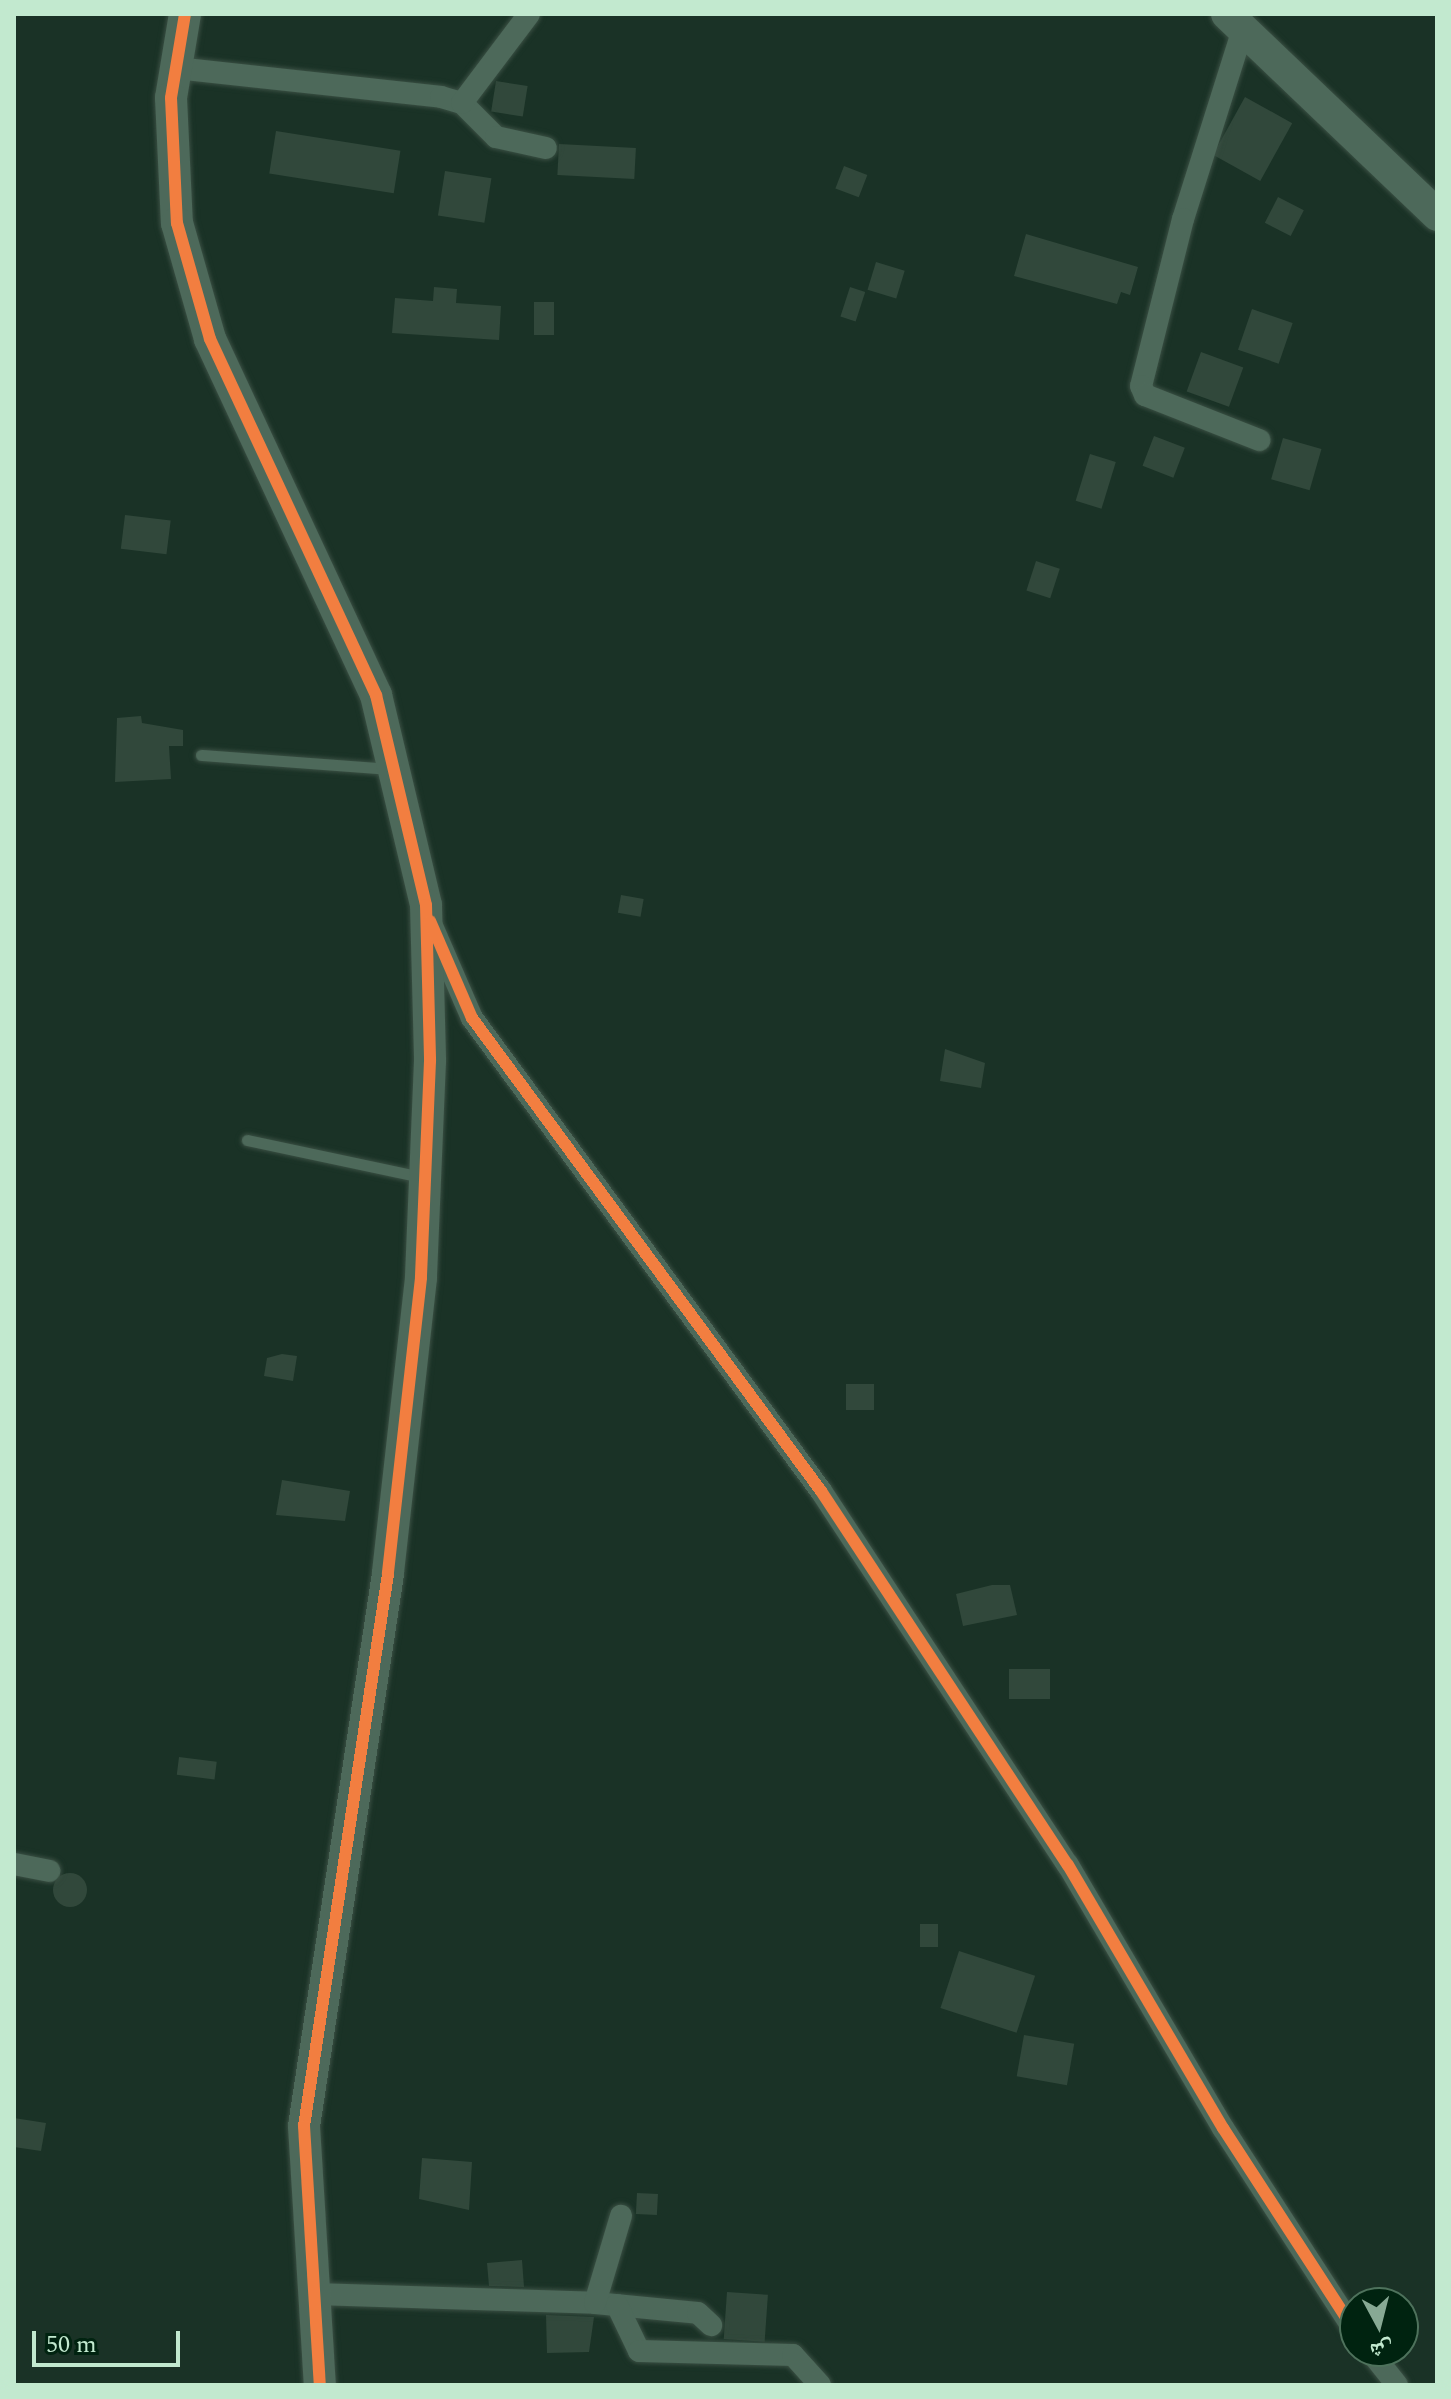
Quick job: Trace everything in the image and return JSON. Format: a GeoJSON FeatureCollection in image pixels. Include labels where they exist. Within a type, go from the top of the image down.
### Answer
{"type":"FeatureCollection","features":[{"type":"Feature","properties":{"kind":"street"},"geometry":{"type":"LineString","coordinates":[[185,14],[176,68],[177,223],[210,339],[376,695],[391,769],[426,905],[472,1018],[821,1491],[1068,1865],[1223,2128],[1339,2306]]}},
{"type":"Feature","properties":{"kind":"street"},"geometry":{"type":"LineString","coordinates":[[462,103],[513,26],[529,14]]}},
{"type":"Feature","properties":{"kind":"street"},"geometry":{"type":"LineString","coordinates":[[1259,440],[1145,395],[1141,386],[1235,21],[1437,215]]}},
{"type":"Feature","properties":{"kind":"street"},"geometry":{"type":"LineString","coordinates":[[176,68],[462,103],[496,137],[546,148]]}},
{"type":"Feature","properties":{"kind":"street"},"geometry":{"type":"LineString","coordinates":[[320,2385],[304,2126],[388,1574],[425,1178],[426,905]]}},
{"type":"Feature","properties":{"kind":"street"},"geometry":{"type":"LineString","coordinates":[[14,1864],[49,1871]]}},
{"type":"Feature","properties":{"kind":"street"},"geometry":{"type":"LineString","coordinates":[[621,2216],[606,2304],[639,2351],[793,2355],[820,2385]]}},
{"type":"Feature","properties":{"kind":"street"},"geometry":{"type":"LineString","coordinates":[[315,2294],[606,2304],[698,2313],[711,2325]]}},
{"type":"Feature","properties":{"kind":"street"},"geometry":{"type":"LineString","coordinates":[[1383,2367],[1397,2385]]}},
{"type":"Feature","properties":{"kind":"lane"},"geometry":{"type":"LineString","coordinates":[[201,755],[391,769]]}},
{"type":"Feature","properties":{"kind":"lane"},"geometry":{"type":"LineString","coordinates":[[247,1140],[425,1178]]}},
{"type":"Feature","properties":{"kind":"building"},"geometry":{"type":"Polygon","coordinates":[[[496,81],[528,86],[523,117],[491,112],[496,81]]]}},
{"type":"Feature","properties":{"kind":"building"},"geometry":{"type":"Polygon","coordinates":[[[1245,97],[1292,123],[1260,181],[1213,155],[1245,97]]]}},
{"type":"Feature","properties":{"kind":"building"},"geometry":{"type":"Polygon","coordinates":[[[276,131],[400,151],[394,193],[269,173],[276,131]]]}},
{"type":"Feature","properties":{"kind":"building"},"geometry":{"type":"Polygon","coordinates":[[[559,144],[636,148],[634,179],[557,175],[559,144]]]}},
{"type":"Feature","properties":{"kind":"building"},"geometry":{"type":"Polygon","coordinates":[[[844,166],[867,175],[859,197],[835,188],[844,166]]]}},
{"type":"Feature","properties":{"kind":"building"},"geometry":{"type":"Polygon","coordinates":[[[445,171],[491,178],[484,223],[438,215],[445,171]]]}},
{"type":"Feature","properties":{"kind":"building"},"geometry":{"type":"Polygon","coordinates":[[[1278,197],[1304,210],[1291,236],[1265,223],[1278,197]]]}},
{"type":"Feature","properties":{"kind":"building"},"geometry":{"type":"Polygon","coordinates":[[[1026,234],[1138,267],[1130,295],[1121,292],[1117,304],[1014,276],[1026,234]]]}},
{"type":"Feature","properties":{"kind":"building"},"geometry":{"type":"Polygon","coordinates":[[[876,262],[905,271],[896,299],[868,290],[876,262]]]}},
{"type":"Feature","properties":{"kind":"building"},"geometry":{"type":"Polygon","coordinates":[[[434,287],[457,289],[456,303],[501,306],[499,340],[392,333],[395,298],[433,301],[434,287]]]}},
{"type":"Feature","properties":{"kind":"building"},"geometry":{"type":"Polygon","coordinates":[[[850,287],[865,292],[856,321],[840,316],[850,287]]]}},
{"type":"Feature","properties":{"kind":"building"},"geometry":{"type":"Polygon","coordinates":[[[534,302],[554,302],[554,335],[534,335],[534,302]]]}},
{"type":"Feature","properties":{"kind":"building"},"geometry":{"type":"Polygon","coordinates":[[[1252,309],[1293,323],[1279,364],[1238,350],[1252,309]]]}},
{"type":"Feature","properties":{"kind":"building"},"geometry":{"type":"Polygon","coordinates":[[[1201,352],[1243,367],[1229,407],[1187,391],[1201,352]]]}},
{"type":"Feature","properties":{"kind":"building"},"geometry":{"type":"Polygon","coordinates":[[[1154,436],[1185,448],[1173,478],[1143,466],[1154,436]]]}},
{"type":"Feature","properties":{"kind":"building"},"geometry":{"type":"Polygon","coordinates":[[[1283,438],[1321,449],[1310,490],[1271,479],[1283,438]]]}},
{"type":"Feature","properties":{"kind":"building"},"geometry":{"type":"Polygon","coordinates":[[[1090,454],[1116,462],[1101,509],[1076,501],[1090,454]]]}},
{"type":"Feature","properties":{"kind":"building"},"geometry":{"type":"Polygon","coordinates":[[[125,515],[171,521],[167,554],[121,549],[125,515]]]}},
{"type":"Feature","properties":{"kind":"building"},"geometry":{"type":"Polygon","coordinates":[[[1036,561],[1060,569],[1050,598],[1026,590],[1036,561]]]}},
{"type":"Feature","properties":{"kind":"building"},"geometry":{"type":"Polygon","coordinates":[[[141,716],[142,723],[183,730],[183,746],[169,746],[171,779],[115,782],[117,718],[141,716]]]}},
{"type":"Feature","properties":{"kind":"building"},"geometry":{"type":"Polygon","coordinates":[[[621,895],[644,899],[641,917],[618,913],[621,895]]]}},
{"type":"Feature","properties":{"kind":"building"},"geometry":{"type":"Polygon","coordinates":[[[945,1049],[985,1063],[981,1088],[940,1081],[945,1049]]]}},
{"type":"Feature","properties":{"kind":"building"},"geometry":{"type":"Polygon","coordinates":[[[282,1354],[297,1356],[293,1381],[264,1376],[267,1358],[282,1354]]]}},
{"type":"Feature","properties":{"kind":"building"},"geometry":{"type":"Polygon","coordinates":[[[846,1384],[874,1384],[874,1410],[846,1410],[846,1384]]]}},
{"type":"Feature","properties":{"kind":"building"},"geometry":{"type":"Polygon","coordinates":[[[282,1480],[350,1491],[345,1521],[276,1515],[282,1480]]]}},
{"type":"Feature","properties":{"kind":"building"},"geometry":{"type":"Polygon","coordinates":[[[992,1585],[1010,1585],[1017,1615],[963,1626],[956,1594],[992,1585]]]}},
{"type":"Feature","properties":{"kind":"building"},"geometry":{"type":"Polygon","coordinates":[[[1009,1669],[1050,1669],[1050,1699],[1009,1699],[1009,1669]]]}},
{"type":"Feature","properties":{"kind":"building"},"geometry":{"type":"Polygon","coordinates":[[[179,1757],[217,1762],[215,1779],[177,1775],[179,1757]]]}},
{"type":"Feature","properties":{"kind":"building"},"geometry":{"type":"Polygon","coordinates":[[[70,1873],[82,1878],[87,1890],[82,1902],[70,1907],[58,1902],[53,1890],[58,1878],[70,1873]]]}},
{"type":"Feature","properties":{"kind":"building"},"geometry":{"type":"Polygon","coordinates":[[[920,1924],[938,1924],[938,1947],[920,1947],[920,1924]]]}},
{"type":"Feature","properties":{"kind":"building"},"geometry":{"type":"Polygon","coordinates":[[[959,1951],[1035,1976],[1017,2033],[940,2008],[959,1951]]]}},
{"type":"Feature","properties":{"kind":"building"},"geometry":{"type":"Polygon","coordinates":[[[1024,2035],[1074,2044],[1067,2085],[1017,2076],[1024,2035]]]}},
{"type":"Feature","properties":{"kind":"building"},"geometry":{"type":"Polygon","coordinates":[[[14,2118],[46,2123],[41,2151],[14,2147],[14,2118]]]}},
{"type":"Feature","properties":{"kind":"building"},"geometry":{"type":"Polygon","coordinates":[[[422,2158],[472,2162],[469,2210],[419,2199],[422,2158]]]}},
{"type":"Feature","properties":{"kind":"building"},"geometry":{"type":"Polygon","coordinates":[[[637,2193],[658,2194],[657,2215],[636,2214],[637,2193]]]}},
{"type":"Feature","properties":{"kind":"building"},"geometry":{"type":"Polygon","coordinates":[[[522,2260],[524,2287],[489,2286],[487,2263],[522,2260]]]}},
{"type":"Feature","properties":{"kind":"building"},"geometry":{"type":"Polygon","coordinates":[[[727,2292],[768,2295],[765,2342],[724,2339],[727,2292]]]}},
{"type":"Feature","properties":{"kind":"building"},"geometry":{"type":"Polygon","coordinates":[[[546,2315],[594,2317],[589,2352],[547,2353],[546,2315]]]}},
{"type":"Feature","properties":{"kind":"cycle path"},"geometry":{"type":"LineString","coordinates":[[185,14],[171,98],[177,223],[210,339],[376,695],[426,905],[430,1061],[421,1278],[388,1574],[304,2126],[320,2385]]}},
{"type":"Feature","properties":{"kind":"cycle path"},"geometry":{"type":"LineString","coordinates":[[430,921],[472,1018],[821,1491],[1068,1865],[1223,2128],[1339,2306]]}}]}
